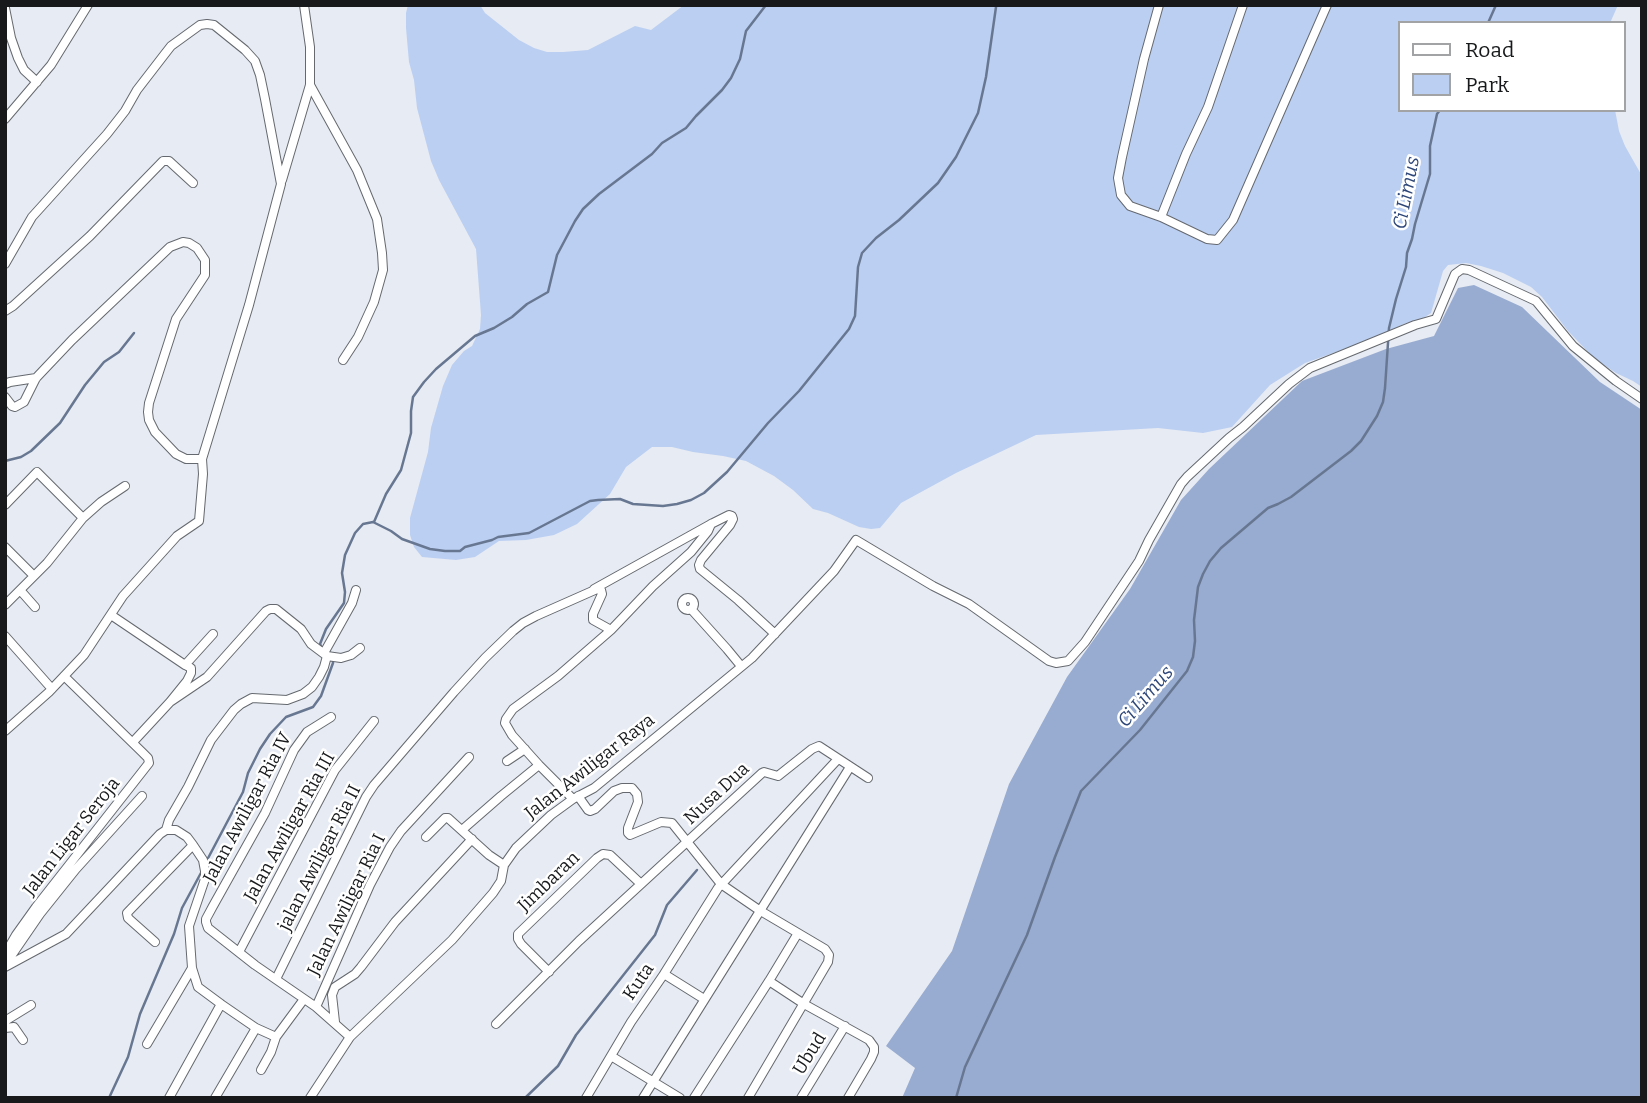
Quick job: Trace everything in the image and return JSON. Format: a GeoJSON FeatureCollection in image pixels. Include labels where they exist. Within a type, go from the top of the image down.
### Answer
{"type":"FeatureCollection","features":[{"type":"Feature","properties":{"kind":"street"},"geometry":{"type":"LineString","coordinates":[[5,119],[51,65],[88,5]]}},
{"type":"Feature","properties":{"kind":"street"},"geometry":{"type":"LineString","coordinates":[[5,731],[52,689],[84,655],[124,596],[177,536],[199,521],[202,459],[249,305],[310,85],[310,47],[304,5]]}},
{"type":"Feature","properties":{"kind":"street"},"geometry":{"type":"LineString","coordinates":[[1159,5],[1144,59],[1118,178],[1121,195],[1130,206],[1161,217],[1207,239],[1217,240],[1233,220],[1327,5]]}},
{"type":"Feature","properties":{"kind":"street"},"geometry":{"type":"LineString","coordinates":[[1161,217],[1208,107],[1243,5]]}},
{"type":"Feature","properties":{"kind":"street"},"geometry":{"type":"LineString","coordinates":[[5,8],[18,58],[24,70],[37,82]]}},
{"type":"Feature","properties":{"kind":"street"},"geometry":{"type":"LineString","coordinates":[[5,264],[32,217],[107,134],[163,55],[200,25],[214,25],[255,61],[281,184]]}},
{"type":"Feature","properties":{"kind":"street"},"geometry":{"type":"LineString","coordinates":[[310,85],[357,170],[377,219],[382,253],[383,270],[374,302],[358,337],[343,360]]}},
{"type":"Feature","properties":{"kind":"street"},"geometry":{"type":"LineString","coordinates":[[5,312],[90,236],[163,161],[169,161],[193,183]]}},
{"type":"Feature","properties":{"kind":"street"},"geometry":{"type":"LineString","coordinates":[[5,397],[12,406],[24,402],[36,377],[72,340],[170,247],[183,242],[189,243],[197,248],[205,260],[205,275],[176,319],[148,412],[155,432],[176,454],[202,459]]}},
{"type":"Feature","properties":{"kind":"street","name":"Jalan Awiligar Raya"},"geometry":{"type":"LineString","coordinates":[[310,1098],[350,1037],[477,913],[499,886],[504,865],[539,824],[594,788],[752,658],[834,571],[856,540],[969,604],[1049,661],[1068,661],[1085,642],[1139,561],[1187,477],[1310,368],[1436,319],[1455,274],[1462,269],[1536,301],[1573,346],[1642,399]]}},
{"type":"Feature","properties":{"kind":"street"},"geometry":{"type":"LineString","coordinates":[[5,384],[36,377]]}},
{"type":"Feature","properties":{"kind":"street"},"geometry":{"type":"LineString","coordinates":[[5,505],[37,472],[83,518]]}},
{"type":"Feature","properties":{"kind":"street"},"geometry":{"type":"LineString","coordinates":[[5,604],[34,576],[83,518],[125,486]]}},
{"type":"Feature","properties":{"kind":"street"},"geometry":{"type":"LineString","coordinates":[[748,1098],[828,962],[829,955],[825,949],[721,884],[675,826],[661,822],[630,835],[628,828],[638,802],[637,794],[632,788],[614,790],[595,809],[588,810],[539,765],[506,723],[507,716],[513,709],[558,676],[611,630],[653,586],[691,552],[711,524],[729,515],[733,519],[699,565],[703,573],[775,634]]}},
{"type":"Feature","properties":{"kind":"street","name":"jalan Awiligar Ria II"},"geometry":{"type":"LineString","coordinates":[[276,979],[366,797],[485,658],[523,623],[593,589],[711,524]]}},
{"type":"Feature","properties":{"kind":"street"},"geometry":{"type":"LineString","coordinates":[[5,547],[34,576]]}},
{"type":"Feature","properties":{"kind":"street"},"geometry":{"type":"LineString","coordinates":[[593,589],[601,590],[602,594],[593,620],[611,630]]}},
{"type":"Feature","properties":{"kind":"street"},"geometry":{"type":"LineString","coordinates":[[20,590],[35,607]]}},
{"type":"Feature","properties":{"kind":"street"},"geometry":{"type":"LineString","coordinates":[[5,966],[66,934],[151,842],[166,830],[211,740],[234,710],[252,698],[287,700],[312,687],[324,667],[325,655],[356,590]]}},
{"type":"Feature","properties":{"kind":"street"},"geometry":{"type":"LineString","coordinates":[[170,702],[206,677],[270,609],[276,609],[301,629],[311,644],[325,655],[341,658],[360,648]]}},
{"type":"Feature","properties":{"kind":"street"},"geometry":{"type":"LineString","coordinates":[[691,609],[740,666]]}},
{"type":"Feature","properties":{"kind":"street"},"geometry":{"type":"LineString","coordinates":[[64,676],[133,742],[187,681],[191,668],[111,615]]}},
{"type":"Feature","properties":{"kind":"street"},"geometry":{"type":"LineString","coordinates":[[185,665],[213,634]]}},
{"type":"Feature","properties":{"kind":"street"},"geometry":{"type":"LineString","coordinates":[[5,636],[52,689]]}},
{"type":"Feature","properties":{"kind":"street","name":"Jalan Awiligar Ria IV"},"geometry":{"type":"LineString","coordinates":[[239,952],[207,925],[206,919],[265,813],[294,750],[307,732],[331,717]]}},
{"type":"Feature","properties":{"kind":"street","name":"Jalan Awiligar Ria III"},"geometry":{"type":"LineString","coordinates":[[239,952],[335,770],[374,721]]}},
{"type":"Feature","properties":{"kind":"street","name":"Jalan Ligar Seroja"},"geometry":{"type":"LineString","coordinates":[[5,954],[36,907],[149,763],[148,758],[133,742]]}},
{"type":"Feature","properties":{"kind":"street","name":"Nusa Dua"},"geometry":{"type":"LineString","coordinates":[[688,843],[762,773],[778,776],[819,746],[868,778]]}},
{"type":"Feature","properties":{"kind":"street"},"geometry":{"type":"LineString","coordinates":[[507,761],[525,749]]}},
{"type":"Feature","properties":{"kind":"street","name":"Jalan Awiligar Ria I"},"geometry":{"type":"LineString","coordinates":[[316,1007],[370,885],[390,847],[401,831],[469,757]]}},
{"type":"Feature","properties":{"kind":"street"},"geometry":{"type":"LineString","coordinates":[[721,884],[838,759]]}},
{"type":"Feature","properties":{"kind":"street"},"geometry":{"type":"LineString","coordinates":[[463,830],[539,765]]}},
{"type":"Feature","properties":{"kind":"street"},"geometry":{"type":"LineString","coordinates":[[643,1098],[850,766]]}},
{"type":"Feature","properties":{"kind":"street"},"geometry":{"type":"LineString","coordinates":[[5,966],[40,914],[76,869],[142,796]]}},
{"type":"Feature","properties":{"kind":"street"},"geometry":{"type":"LineString","coordinates":[[426,837],[446,818],[504,865]]}},
{"type":"Feature","properties":{"kind":"street"},"geometry":{"type":"LineString","coordinates":[[166,830],[181,832],[203,860],[205,879],[189,922],[192,968],[198,986],[256,1028],[276,1037]]}},
{"type":"Feature","properties":{"kind":"street"},"geometry":{"type":"LineString","coordinates":[[335,1022],[333,991],[361,967],[395,922],[472,839]]}},
{"type":"Feature","properties":{"kind":"street"},"geometry":{"type":"LineString","coordinates":[[496,1024],[579,941],[688,843]]}},
{"type":"Feature","properties":{"kind":"street"},"geometry":{"type":"LineString","coordinates":[[155,942],[128,918],[127,913],[193,845]]}},
{"type":"Feature","properties":{"kind":"street","name":"Jimbaran"},"geometry":{"type":"LineString","coordinates":[[548,972],[520,944],[518,934],[597,858],[603,854],[610,855],[641,884]]}},
{"type":"Feature","properties":{"kind":"street","name":"Kuta"},"geometry":{"type":"LineString","coordinates":[[586,1098],[631,1022],[721,884]]}},
{"type":"Feature","properties":{"kind":"street"},"geometry":{"type":"LineString","coordinates":[[694,1098],[797,933]]}},
{"type":"Feature","properties":{"kind":"street"},"geometry":{"type":"LineString","coordinates":[[239,952],[316,1007],[350,1037]]}},
{"type":"Feature","properties":{"kind":"street"},"geometry":{"type":"LineString","coordinates":[[147,1044],[192,968]]}},
{"type":"Feature","properties":{"kind":"street"},"geometry":{"type":"LineString","coordinates":[[664,974],[704,999]]}},
{"type":"Feature","properties":{"kind":"street"},"geometry":{"type":"LineString","coordinates":[[769,981],[869,1040],[874,1047],[871,1059],[848,1098]]}},
{"type":"Feature","properties":{"kind":"street"},"geometry":{"type":"LineString","coordinates":[[261,1070],[276,1037],[304,999]]}},
{"type":"Feature","properties":{"kind":"street"},"geometry":{"type":"LineString","coordinates":[[169,1098],[221,1004]]}},
{"type":"Feature","properties":{"kind":"street"},"geometry":{"type":"LineString","coordinates":[[5,1021],[32,1005]]}},
{"type":"Feature","properties":{"kind":"street","name":"Ubud"},"geometry":{"type":"LineString","coordinates":[[801,1098],[845,1026]]}},
{"type":"Feature","properties":{"kind":"street"},"geometry":{"type":"LineString","coordinates":[[5,1028],[14,1027],[23,1040]]}},
{"type":"Feature","properties":{"kind":"street"},"geometry":{"type":"LineString","coordinates":[[215,1098],[256,1028]]}},
{"type":"Feature","properties":{"kind":"street"},"geometry":{"type":"LineString","coordinates":[[611,1056],[680,1098]]}},
{"type":"Feature","properties":{"kind":"green space"},"geometry":{"type":"Polygon","coordinates":[[[408,5],[480,5],[485,13],[519,40],[547,52],[563,52],[588,50],[635,26],[651,30],[684,5],[1618,5],[1611,21],[1398,21],[1398,112],[1615,112],[1625,146],[1642,176],[1642,387],[1594,358],[1531,287],[1481,266],[1466,263],[1448,265],[1443,271],[1431,313],[1389,331],[1367,344],[1350,347],[1305,363],[1270,385],[1232,427],[1203,433],[1158,428],[1036,435],[901,503],[880,528],[859,527],[813,509],[774,476],[746,461],[672,447],[652,447],[626,467],[610,494],[577,524],[554,535],[499,541],[475,557],[456,560],[422,557],[414,547],[410,535],[410,518],[428,452],[431,428],[452,365],[472,346],[480,329],[481,315],[476,249],[431,161],[417,108],[409,62],[406,13],[408,5]]]}},
{"type":"Feature","properties":{"kind":"shaded area"},"geometry":{"type":"Polygon","coordinates":[[[1474,285],[1522,307],[1600,382],[1642,410],[1642,1098],[902,1098],[915,1068],[886,1046],[952,951],[1009,784],[1067,677],[1130,589],[1181,500],[1209,469],[1302,381],[1386,349],[1434,336],[1458,288],[1474,285]]]}},
{"type":"Feature","properties":{"kind":"waterway"},"geometry":{"type":"LineString","coordinates":[[374,522],[386,494],[401,470],[411,433],[413,397],[424,382],[475,336],[494,328],[548,292],[557,255],[583,209],[662,143],[686,128],[722,90],[740,59],[746,31],[766,5]]}},
{"type":"Feature","properties":{"kind":"waterway","name":"Ci Limus"},"geometry":{"type":"LineString","coordinates":[[1489,21],[1496,5]]}},
{"type":"Feature","properties":{"kind":"waterway"},"geometry":{"type":"LineString","coordinates":[[322,648],[320,644],[326,629],[344,603],[342,573],[345,555],[355,533],[363,524],[373,522],[402,539],[430,549],[460,551],[498,537],[529,533],[590,501],[620,499],[633,504],[663,506],[691,500],[704,493],[727,472],[799,391],[849,329],[855,316],[858,267],[862,253],[938,183],[956,157],[978,113],[996,7]]}},
{"type":"Feature","properties":{"kind":"waterway","name":"Ci Limus"},"geometry":{"type":"LineString","coordinates":[[956,1098],[965,1067],[1027,935],[1081,791],[1140,730],[1187,671],[1193,657],[1198,587],[1210,561],[1221,548],[1268,508],[1291,497],[1351,451],[1377,416],[1385,388],[1389,328],[1430,174],[1430,146],[1438,112]]}},
{"type":"Feature","properties":{"kind":"waterway"},"geometry":{"type":"LineString","coordinates":[[5,461],[31,451],[60,423],[85,385],[104,362],[119,352],[134,333]]}},
{"type":"Feature","properties":{"kind":"waterway"},"geometry":{"type":"LineString","coordinates":[[206,862],[243,792],[248,773],[260,749],[286,717],[313,707],[321,696],[333,659]]}},
{"type":"Feature","properties":{"kind":"waterway"},"geometry":{"type":"LineString","coordinates":[[525,1098],[558,1066],[576,1035],[655,935],[667,905],[697,870]]}},
{"type":"Feature","properties":{"kind":"waterway"},"geometry":{"type":"LineString","coordinates":[[109,1098],[128,1057],[140,1014],[174,934],[182,908],[202,871]]}}]}
